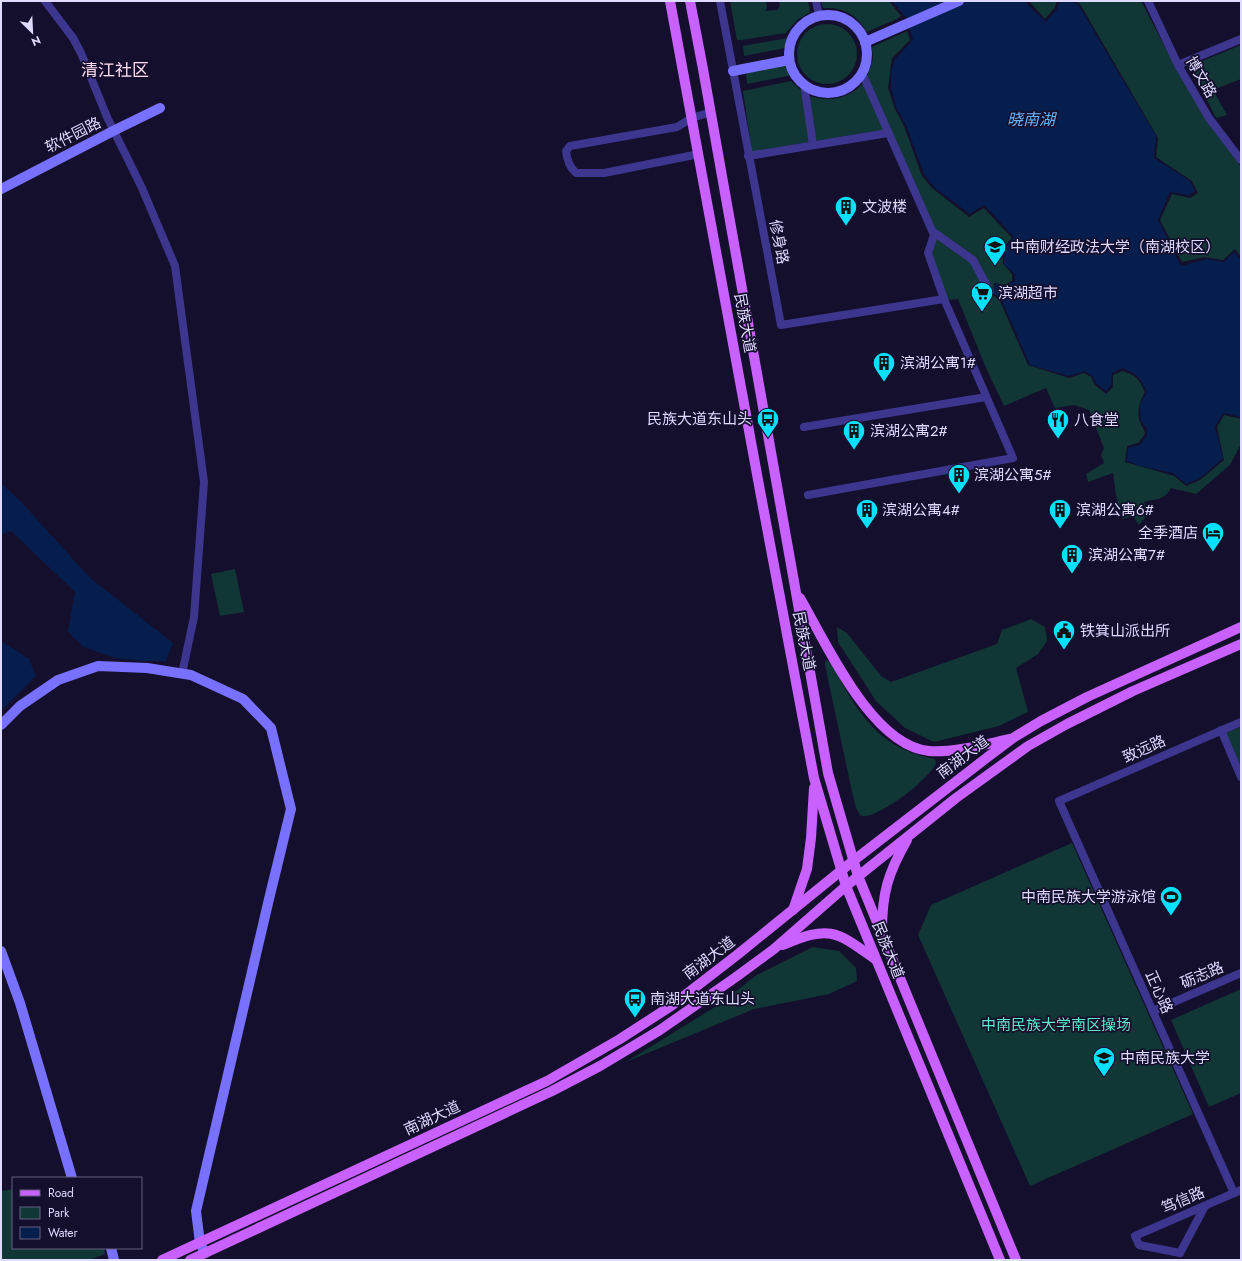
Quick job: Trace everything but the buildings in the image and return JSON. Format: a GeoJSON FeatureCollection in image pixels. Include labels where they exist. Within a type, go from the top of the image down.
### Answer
{"type":"FeatureCollection","features":[{"type":"Feature","properties":{"kind":"main road","name":"民族大道"},"geometry":{"type":"LineString","coordinates":[[670,1],[814,778],[846,886],[875,960],[1000,1260]]}},
{"type":"Feature","properties":{"kind":"main road","name":"民族大道"},"geometry":{"type":"LineString","coordinates":[[690,1],[828,773],[858,876],[1016,1260]]}},
{"type":"Feature","properties":{"kind":"main road"},"geometry":{"type":"LineString","coordinates":[[797,593],[841,670],[862,703],[882,726],[895,738],[906,745],[928,751],[940,751],[1014,738]]}},
{"type":"Feature","properties":{"kind":"main road","name":"南湖大道"},"geometry":{"type":"LineString","coordinates":[[162,1260],[546,1081],[620,1039],[670,1006],[793,912],[853,861],[1014,738],[1040,721],[1087,697],[1241,627]]}},
{"type":"Feature","properties":{"kind":"main road","name":"南湖大道"},"geometry":{"type":"LineString","coordinates":[[190,1260],[552,1091],[660,1030],[774,949],[858,876],[956,798],[1022,750],[1047,734],[1133,692],[1241,644]]}},
{"type":"Feature","properties":{"kind":"main road"},"geometry":{"type":"LineString","coordinates":[[793,912],[808,863],[811,838],[814,778]]}},
{"type":"Feature","properties":{"kind":"main road"},"geometry":{"type":"LineString","coordinates":[[882,936],[882,913],[887,881],[892,867],[910,835]]}},
{"type":"Feature","properties":{"kind":"main road"},"geometry":{"type":"LineString","coordinates":[[774,949],[810,934],[835,934],[844,938],[875,960]]}},
{"type":"Feature","properties":{"kind":"street"},"geometry":{"type":"LineString","coordinates":[[45,1],[73,38],[82,53],[107,117],[142,188],[175,266],[204,482],[194,617],[182,674]]}},
{"type":"Feature","properties":{"kind":"street","name":"修身路"},"geometry":{"type":"LineString","coordinates":[[720,1],[781,325],[944,299]]}},
{"type":"Feature","properties":{"kind":"street"},"geometry":{"type":"LineString","coordinates":[[816,1],[819,16]]}},
{"type":"Feature","properties":{"kind":"street"},"geometry":{"type":"LineString","coordinates":[[865,42],[959,1]]}},
{"type":"Feature","properties":{"kind":"street","name":"博文路"},"geometry":{"type":"LineString","coordinates":[[1148,1],[1178,65],[1209,118],[1241,160]]}},
{"type":"Feature","properties":{"kind":"street"},"geometry":{"type":"LineString","coordinates":[[819,16],[836,16],[847,20],[857,28],[865,42],[867,54],[866,64],[862,73],[850,86],[833,93],[816,91],[804,84],[795,74],[789,60],[789,48],[792,38],[799,28],[808,21],[819,16]]}},
{"type":"Feature","properties":{"kind":"street"},"geometry":{"type":"LineString","coordinates":[[1178,65],[1241,39]]}},
{"type":"Feature","properties":{"kind":"street"},"geometry":{"type":"LineString","coordinates":[[733,71],[789,60]]}},
{"type":"Feature","properties":{"kind":"street"},"geometry":{"type":"LineString","coordinates":[[808,495],[1013,458],[944,299],[928,253],[934,235],[862,73]]}},
{"type":"Feature","properties":{"kind":"street"},"geometry":{"type":"LineString","coordinates":[[804,84],[813,145]]}},
{"type":"Feature","properties":{"kind":"street","name":"软件园路"},"geometry":{"type":"LineString","coordinates":[[1,189],[114,130],[160,108]]}},
{"type":"Feature","properties":{"kind":"street"},"geometry":{"type":"LineString","coordinates":[[698,154],[604,173],[576,173],[570,168],[566,151],[570,146],[677,127],[692,118],[710,112]]}},
{"type":"Feature","properties":{"kind":"street"},"geometry":{"type":"LineString","coordinates":[[748,156],[888,133]]}},
{"type":"Feature","properties":{"kind":"street"},"geometry":{"type":"LineString","coordinates":[[935,233],[973,260],[990,292]]}},
{"type":"Feature","properties":{"kind":"street"},"geometry":{"type":"LineString","coordinates":[[804,427],[986,397]]}},
{"type":"Feature","properties":{"kind":"street"},"geometry":{"type":"LineString","coordinates":[[1,725],[20,706],[58,680],[98,666],[147,668],[191,675],[243,698],[271,728],[291,809],[268,899],[196,1211],[200,1243],[205,1253]]}},
{"type":"Feature","properties":{"kind":"street","name":"致远路"},"geometry":{"type":"LineString","coordinates":[[1059,801],[1241,722]]}},
{"type":"Feature","properties":{"kind":"street"},"geometry":{"type":"LineString","coordinates":[[1221,730],[1241,777]]}},
{"type":"Feature","properties":{"kind":"street","name":"正心路"},"geometry":{"type":"LineString","coordinates":[[1059,801],[1153,1011],[1237,1192]]}},
{"type":"Feature","properties":{"kind":"street"},"geometry":{"type":"LineString","coordinates":[[1,951],[20,1003],[72,1177]]}},
{"type":"Feature","properties":{"kind":"street","name":"砺志路"},"geometry":{"type":"LineString","coordinates":[[1153,1011],[1241,973]]}},
{"type":"Feature","properties":{"kind":"street","name":"笃信路"},"geometry":{"type":"LineString","coordinates":[[1181,1256],[1139,1245],[1135,1236],[1237,1192]]}},
{"type":"Feature","properties":{"kind":"street"},"geometry":{"type":"LineString","coordinates":[[1181,1256],[1205,1206]]}},
{"type":"Feature","properties":{"kind":"street"},"geometry":{"type":"LineString","coordinates":[[111,1249],[114,1260]]}},
{"type":"Feature","properties":{"kind":"green space"},"geometry":{"type":"Polygon","coordinates":[[[730,1],[766,1],[767,8],[765,11],[777,10],[780,6],[779,1],[808,1],[810,12],[797,20],[786,33],[737,40],[730,1]]]}},
{"type":"Feature","properties":{"kind":"green space"},"geometry":{"type":"Polygon","coordinates":[[[821,1],[889,1],[901,16],[867,32],[854,16],[843,10],[823,8],[821,1]]]}},
{"type":"Feature","properties":{"kind":"green space"},"geometry":{"type":"Polygon","coordinates":[[[1029,1],[1057,1],[1055,7],[1045,19],[1029,1]]]}},
{"type":"Feature","properties":{"kind":"green space"},"geometry":{"type":"Polygon","coordinates":[[[1075,1],[1141,1],[1178,72],[1205,117],[1241,167],[1241,257],[1235,249],[1223,260],[1204,257],[1182,262],[1160,220],[1172,194],[1190,198],[1198,193],[1192,181],[1156,157],[1158,138],[1080,4],[1075,1]]]}},
{"type":"Feature","properties":{"kind":"green space"},"geometry":{"type":"Polygon","coordinates":[[[827,24],[844,29],[852,37],[857,54],[852,71],[844,79],[827,84],[810,79],[802,71],[797,54],[802,37],[810,29],[827,24]]]}},
{"type":"Feature","properties":{"kind":"green space"},"geometry":{"type":"Polygon","coordinates":[[[907,31],[910,40],[892,58],[888,88],[895,109],[904,126],[922,176],[932,188],[969,217],[984,208],[1012,238],[1002,248],[1003,264],[1012,274],[1012,281],[1005,285],[994,283],[993,295],[1000,301],[1028,365],[1069,378],[1084,373],[1091,377],[1095,385],[1106,394],[1113,387],[1113,375],[1122,371],[1134,376],[1139,381],[1145,392],[1140,403],[1138,414],[1145,434],[1138,443],[1127,446],[1125,462],[1174,476],[1186,486],[1200,480],[1224,460],[1217,427],[1224,415],[1241,419],[1241,444],[1230,465],[1196,494],[1171,488],[1163,497],[1144,502],[1148,514],[1139,525],[1133,516],[1122,519],[1116,495],[1113,473],[1088,482],[1086,474],[1104,463],[1101,455],[1104,448],[1089,410],[1074,405],[1055,408],[1046,388],[1004,406],[986,368],[958,299],[948,300],[931,255],[935,233],[867,76],[873,59],[872,47],[907,31]]]}},
{"type":"Feature","properties":{"kind":"green space"},"geometry":{"type":"Polygon","coordinates":[[[788,38],[785,48],[744,56],[743,46],[788,38]]]}},
{"type":"Feature","properties":{"kind":"green space"},"geometry":{"type":"Polygon","coordinates":[[[1241,45],[1241,79],[1213,90],[1227,115],[1216,118],[1190,66],[1241,45]]]}},
{"type":"Feature","properties":{"kind":"green space"},"geometry":{"type":"Polygon","coordinates":[[[787,65],[792,75],[747,84],[746,72],[787,65]]]}},
{"type":"Feature","properties":{"kind":"green space"},"geometry":{"type":"Polygon","coordinates":[[[791,81],[801,90],[809,142],[752,152],[743,91],[791,81]]]}},
{"type":"Feature","properties":{"kind":"green space"},"geometry":{"type":"Polygon","coordinates":[[[863,83],[884,130],[815,141],[810,96],[824,99],[839,98],[852,93],[863,83]]]}},
{"type":"Feature","properties":{"kind":"green space"},"geometry":{"type":"Polygon","coordinates":[[[235,569],[244,612],[220,616],[211,574],[235,569]]]}},
{"type":"Feature","properties":{"kind":"green space"},"geometry":{"type":"Polygon","coordinates":[[[1031,619],[1045,627],[1047,641],[1038,654],[1016,668],[1028,712],[999,726],[934,742],[905,728],[876,701],[838,642],[837,627],[847,633],[881,676],[891,682],[997,644],[1002,630],[1031,619]]]}},
{"type":"Feature","properties":{"kind":"green space"},"geometry":{"type":"Polygon","coordinates":[[[827,660],[836,671],[855,705],[873,727],[894,744],[919,755],[935,759],[936,763],[932,770],[915,787],[891,805],[870,815],[860,815],[856,808],[825,665],[827,660]]]}},
{"type":"Feature","properties":{"kind":"green space"},"geometry":{"type":"Polygon","coordinates":[[[1241,727],[1241,767],[1226,733],[1241,727]]]}},
{"type":"Feature","properties":{"kind":"green space","name":"中南民族大学南区操场"},"geometry":{"type":"Polygon","coordinates":[[[1072,843],[1193,1114],[1030,1186],[918,935],[931,905],[1072,843]]]}},
{"type":"Feature","properties":{"kind":"green space"},"geometry":{"type":"Polygon","coordinates":[[[813,947],[839,951],[856,968],[857,981],[829,994],[754,1009],[626,1062],[723,1002],[755,976],[813,947]]]}},
{"type":"Feature","properties":{"kind":"green space"},"geometry":{"type":"Polygon","coordinates":[[[1241,989],[1241,1093],[1209,1107],[1171,1020],[1241,989]]]}},
{"type":"Feature","properties":{"kind":"green space"},"geometry":{"type":"Polygon","coordinates":[[[12,1189],[12,1249],[104,1249],[105,1254],[89,1260],[1,1260],[1,1191],[12,1189]]]}},
{"type":"Feature","properties":{"kind":"water","name":"晓南湖"},"geometry":{"type":"Polygon","coordinates":[[[892,1],[1024,1],[1046,22],[1057,9],[1060,1],[1072,1],[1079,6],[1156,136],[1154,158],[1190,181],[1195,191],[1189,195],[1170,192],[1158,220],[1181,266],[1207,259],[1224,262],[1234,252],[1241,261],[1241,417],[1223,413],[1215,427],[1223,458],[1199,479],[1186,484],[1173,473],[1140,466],[1127,461],[1128,448],[1140,445],[1147,435],[1146,427],[1141,421],[1140,405],[1147,392],[1140,379],[1135,374],[1122,368],[1112,373],[1111,385],[1106,391],[1097,384],[1092,376],[1085,371],[1069,376],[1030,365],[1002,301],[994,293],[995,284],[1005,286],[1015,281],[1015,274],[1004,265],[1005,249],[1014,237],[984,205],[970,214],[935,188],[924,174],[906,125],[897,109],[891,88],[891,72],[895,59],[913,40],[906,17],[892,1]]]}},
{"type":"Feature","properties":{"kind":"water"},"geometry":{"type":"Polygon","coordinates":[[[1,483],[23,504],[89,577],[173,643],[166,661],[143,661],[115,658],[84,647],[68,632],[75,592],[11,531],[1,535],[1,483]]]}},
{"type":"Feature","properties":{"kind":"water"},"geometry":{"type":"Polygon","coordinates":[[[1,641],[29,659],[36,676],[1,711],[1,641]]]}},
{"type":"Feature","properties":{"kind":"place","name":"文波楼"},"geometry":{"type":"Point","coordinates":[846,226]}},
{"type":"Feature","properties":{"kind":"place","name":"中南财经政法大学（南湖校区）"},"geometry":{"type":"Point","coordinates":[995,266]}},
{"type":"Feature","properties":{"kind":"place","name":"滨湖超市"},"geometry":{"type":"Point","coordinates":[982,312]}},
{"type":"Feature","properties":{"kind":"place","name":"滨湖公寓1#"},"geometry":{"type":"Point","coordinates":[884,382]}},
{"type":"Feature","properties":{"kind":"place","name":"民族大道东山头"},"geometry":{"type":"Point","coordinates":[768,438]}},
{"type":"Feature","properties":{"kind":"place","name":"八食堂"},"geometry":{"type":"Point","coordinates":[1058,440]}},
{"type":"Feature","properties":{"kind":"place","name":"滨湖公寓2#"},"geometry":{"type":"Point","coordinates":[854,450]}},
{"type":"Feature","properties":{"kind":"place","name":"滨湖公寓5#"},"geometry":{"type":"Point","coordinates":[959,494]}},
{"type":"Feature","properties":{"kind":"place","name":"滨湖公寓4#"},"geometry":{"type":"Point","coordinates":[867,530]}},
{"type":"Feature","properties":{"kind":"place","name":"滨湖公寓6#"},"geometry":{"type":"Point","coordinates":[1060,530]}},
{"type":"Feature","properties":{"kind":"place","name":"全季酒店"},"geometry":{"type":"Point","coordinates":[1213,552]}},
{"type":"Feature","properties":{"kind":"place","name":"滨湖公寓7#"},"geometry":{"type":"Point","coordinates":[1072,574]}},
{"type":"Feature","properties":{"kind":"place","name":"铁箕山派出所"},"geometry":{"type":"Point","coordinates":[1064,650]}},
{"type":"Feature","properties":{"kind":"place","name":"中南民族大学游泳馆"},"geometry":{"type":"Point","coordinates":[1171,916]}},
{"type":"Feature","properties":{"kind":"place","name":"南湖大道东山头"},"geometry":{"type":"Point","coordinates":[635,1018]}},
{"type":"Feature","properties":{"kind":"place","name":"中南民族大学"},"geometry":{"type":"Point","coordinates":[1104,1078]}},
{"type":"Feature","properties":{"kind":"district","name":"清江社区"},"geometry":{"type":"Point","coordinates":[115,70]}}]}
